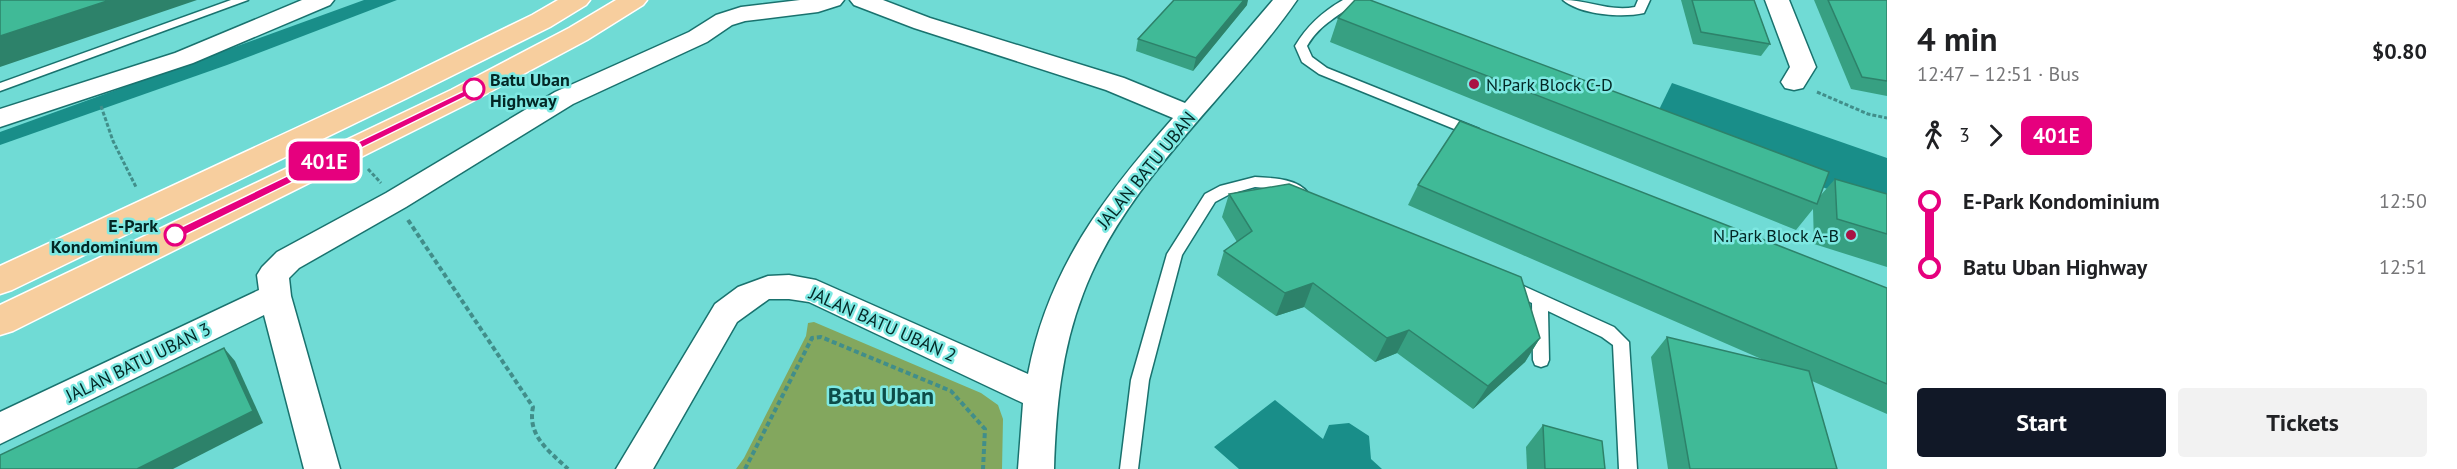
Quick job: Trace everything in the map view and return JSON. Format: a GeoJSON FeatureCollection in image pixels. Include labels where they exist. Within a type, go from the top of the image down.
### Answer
{"type":"FeatureCollection","features":[{"type":"Feature","properties":{"kind":"highway"},"geometry":{"type":"LineString","coordinates":[[0,281],[408,87],[541,21],[577,0]]}},
{"type":"Feature","properties":{"kind":"highway"},"geometry":{"type":"LineString","coordinates":[[0,321],[461,96],[578,34],[634,0]]}},
{"type":"Feature","properties":{"kind":"street"},"geometry":{"type":"LineString","coordinates":[[0,118],[184,58],[322,0]]}},
{"type":"Feature","properties":{"kind":"street"},"geometry":{"type":"LineString","coordinates":[[322,469],[275,296],[273,275],[288,260],[388,191],[564,98],[698,37],[724,20],[741,14],[818,5],[832,0]]}},
{"type":"Feature","properties":{"kind":"street"},"geometry":{"type":"LineString","coordinates":[[862,0],[922,22],[1115,84],[1190,115]]}},
{"type":"Feature","properties":{"kind":"street","name":"JALAN BATU UBAN"},"geometry":{"type":"LineString","coordinates":[[1036,469],[1042,396],[1056,325],[1082,260],[1097,232],[1119,200],[1285,0]]}},
{"type":"Feature","properties":{"kind":"street"},"geometry":{"type":"LineString","coordinates":[[1777,0],[1803,68],[1794,82]]}},
{"type":"Feature","properties":{"kind":"street","name":"JALAN BATU UBAN 2"},"geometry":{"type":"LineString","coordinates":[[634,469],[726,313],[743,298],[764,287],[790,286],[816,292],[1042,396]]}},
{"type":"Feature","properties":{"kind":"street","name":"JALAN BATU UBAN 3"},"geometry":{"type":"LineString","coordinates":[[0,429],[275,296]]}},
{"type":"Feature","properties":{"kind":"lane"},"geometry":{"type":"LineString","coordinates":[[0,87],[242,0]]}},
{"type":"Feature","properties":{"kind":"lane"},"geometry":{"type":"LineString","coordinates":[[1352,0],[1340,6],[1309,31],[1301,46],[1306,59],[1323,71],[1485,136]]}},
{"type":"Feature","properties":{"kind":"lane"},"geometry":{"type":"LineString","coordinates":[[1569,0],[1609,13],[1629,13],[1640,10],[1644,0]]}},
{"type":"Feature","properties":{"kind":"lane"},"geometry":{"type":"LineString","coordinates":[[1129,469],[1140,380],[1175,254],[1210,198],[1225,190],[1255,182],[1281,184],[1317,201]]}},
{"type":"Feature","properties":{"kind":"lane"},"geometry":{"type":"LineString","coordinates":[[1497,280],[1608,332],[1621,342],[1628,469]]}},
{"type":"Feature","properties":{"kind":"lane"},"geometry":{"type":"LineString","coordinates":[[1540,299],[1541,360]]}},
{"type":"Feature","properties":{"kind":"path"},"geometry":{"type":"LineString","coordinates":[[1794,82],[1868,114],[1887,118]]}},
{"type":"Feature","properties":{"kind":"path"},"geometry":{"type":"LineString","coordinates":[[104,114],[113,141],[140,196]]}},
{"type":"Feature","properties":{"kind":"path"},"geometry":{"type":"LineString","coordinates":[[372,172],[388,191],[533,407],[529,418],[533,432],[568,469]]}},
{"type":"Feature","properties":{"kind":"path"},"geometry":{"type":"LineString","coordinates":[[745,469],[812,338],[821,337],[951,391],[985,429],[983,469]]}},
{"type":"Feature","properties":{"kind":"green space"},"geometry":{"type":"Polygon","coordinates":[[[814,322],[981,393],[998,405],[1003,419],[1002,469],[736,469],[744,458],[806,336],[808,323],[814,322]]]}},
{"type":"Feature","properties":{"kind":"water"},"geometry":{"type":"Polygon","coordinates":[[[364,0],[397,0],[227,65],[0,145],[0,132],[364,0]]]}},
{"type":"Feature","properties":{"kind":"water"},"geometry":{"type":"Polygon","coordinates":[[[1672,83],[1887,158],[1887,211],[1652,124],[1672,83]]]}},
{"type":"Feature","properties":{"kind":"water"},"geometry":{"type":"Polygon","coordinates":[[[1275,400],[1323,439],[1329,425],[1349,423],[1369,436],[1371,459],[1382,469],[1239,469],[1214,447],[1275,400]]]}},
{"type":"Feature","properties":{"kind":"building"},"geometry":{"type":"Polygon","coordinates":[[[0,0],[110,0],[0,36],[0,0]]]}},
{"type":"Feature","properties":{"kind":"building"},"geometry":{"type":"Polygon","coordinates":[[[1174,0],[1244,0],[1196,58],[1138,39],[1174,0]]]}},
{"type":"Feature","properties":{"kind":"building"},"geometry":{"type":"Polygon","coordinates":[[[1355,0],[1370,0],[1829,172],[1817,204],[1338,18],[1355,0]]]}},
{"type":"Feature","properties":{"kind":"building"},"geometry":{"type":"Polygon","coordinates":[[[1692,0],[1754,0],[1770,44],[1701,32],[1692,0]]]}},
{"type":"Feature","properties":{"kind":"building"},"geometry":{"type":"Polygon","coordinates":[[[1828,0],[1887,0],[1887,81],[1862,77],[1828,0]]]}},
{"type":"Feature","properties":{"kind":"building"},"geometry":{"type":"Polygon","coordinates":[[[1460,121],[1887,288],[1887,384],[1418,185],[1460,121]]]}},
{"type":"Feature","properties":{"kind":"building"},"geometry":{"type":"Polygon","coordinates":[[[1835,179],[1887,194],[1887,234],[1837,219],[1835,179]]]}},
{"type":"Feature","properties":{"kind":"building"},"geometry":{"type":"Polygon","coordinates":[[[1289,184],[1521,277],[1540,338],[1488,386],[1409,330],[1387,338],[1313,283],[1285,293],[1224,251],[1252,231],[1229,194],[1289,184]]]}},
{"type":"Feature","properties":{"kind":"building"},"geometry":{"type":"Polygon","coordinates":[[[1667,337],[1809,371],[1837,469],[1690,469],[1667,337]]]}},
{"type":"Feature","properties":{"kind":"building"},"geometry":{"type":"Polygon","coordinates":[[[224,348],[253,411],[137,469],[0,469],[0,455],[224,348]]]}},
{"type":"Feature","properties":{"kind":"building"},"geometry":{"type":"Polygon","coordinates":[[[1543,425],[1602,441],[1605,469],[1545,469],[1543,425]]]}},
{"type":"Feature","properties":{"kind":"bus line","name":"401E"},"geometry":{"type":"LineString","coordinates":[[175,235],[474,89]]}},
{"type":"Feature","properties":{"kind":"place","name":"N.Park Block C-D"},"geometry":{"type":"Point","coordinates":[1474,84]}},
{"type":"Feature","properties":{"kind":"place","name":"Batu Uban Highway"},"geometry":{"type":"Point","coordinates":[474,89]}},
{"type":"Feature","properties":{"kind":"place","name":"E-Park Kondominium"},"geometry":{"type":"Point","coordinates":[175,235]}},
{"type":"Feature","properties":{"kind":"place","name":"N.Park Block A-B"},"geometry":{"type":"Point","coordinates":[1851,235]}},
{"type":"Feature","properties":{"kind":"district","name":"Batu Uban"},"geometry":{"type":"Point","coordinates":[881,395]}}]}
